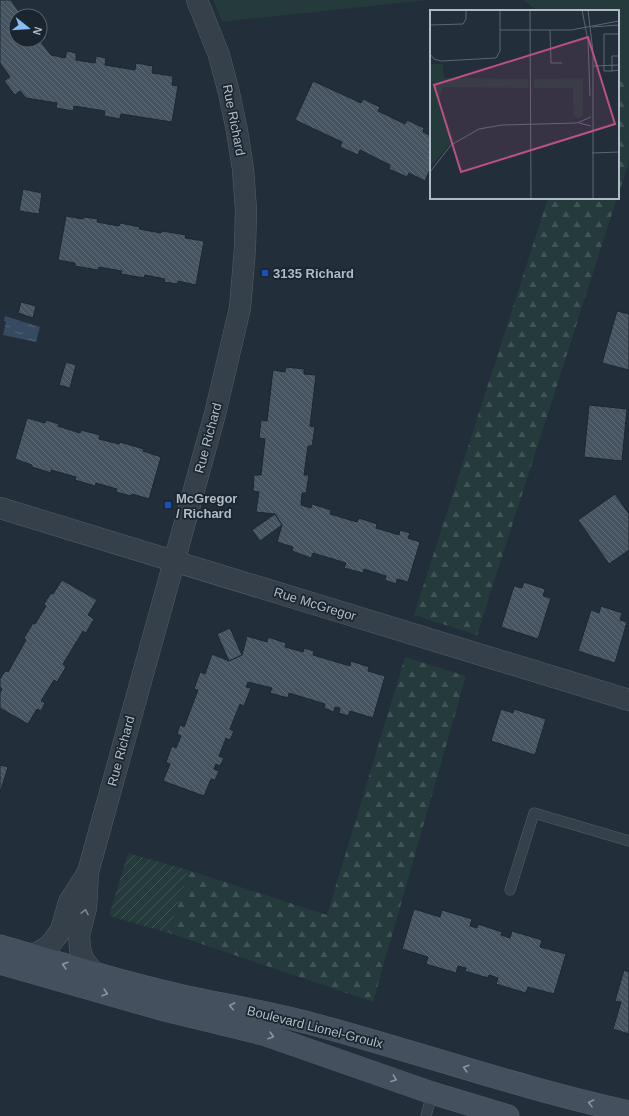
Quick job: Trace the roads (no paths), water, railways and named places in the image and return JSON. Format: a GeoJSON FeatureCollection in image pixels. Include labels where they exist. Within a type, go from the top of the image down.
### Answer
{"type":"FeatureCollection","features":[{"type":"Feature","properties":{"kind":"main road","name":"Boulevard Lionel-Groulx"},"geometry":{"type":"LineString","coordinates":[[0,946],[95,974],[171,993],[285,1016],[524,1086],[629,1112]]}},
{"type":"Feature","properties":{"kind":"main road","name":"Boulevard Lionel-Groulx"},"geometry":{"type":"LineString","coordinates":[[0,963],[161,1009],[263,1034],[432,1093],[508,1116]]}},
{"type":"Feature","properties":{"kind":"street","name":"Rue Richard"},"geometry":{"type":"LineString","coordinates":[[95,974],[83,959],[79,935],[86,908],[88,872],[214,414],[240,308],[245,248],[246,210],[243,169],[229,93],[219,55],[197,0]]}},
{"type":"Feature","properties":{"kind":"street","name":"Rue McGregor"},"geometry":{"type":"LineString","coordinates":[[0,508],[629,700]]}},
{"type":"Feature","properties":{"kind":"street","name":"Rue Richard"},"geometry":{"type":"LineString","coordinates":[[34,956],[49,946],[61,930],[69,902],[88,872]]}},
{"type":"Feature","properties":{"kind":"lane"},"geometry":{"type":"LineString","coordinates":[[510,890],[534,813],[629,841]]}},
{"type":"Feature","properties":{"kind":"lane"},"geometry":{"type":"LineString","coordinates":[[426,1116],[432,1093]]}},
{"type":"Feature","properties":{"kind":"water"},"geometry":{"type":"Polygon","coordinates":[[[5,316],[40,327],[36,342],[3,335],[6,322],[4,321],[5,316]]]}},
{"type":"Feature","properties":{"kind":"place","name":"3135 Richard"},"geometry":{"type":"Point","coordinates":[265,273]}},
{"type":"Feature","properties":{"kind":"place","name":"McGregor / Richard"},"geometry":{"type":"Point","coordinates":[168,505]}}]}
